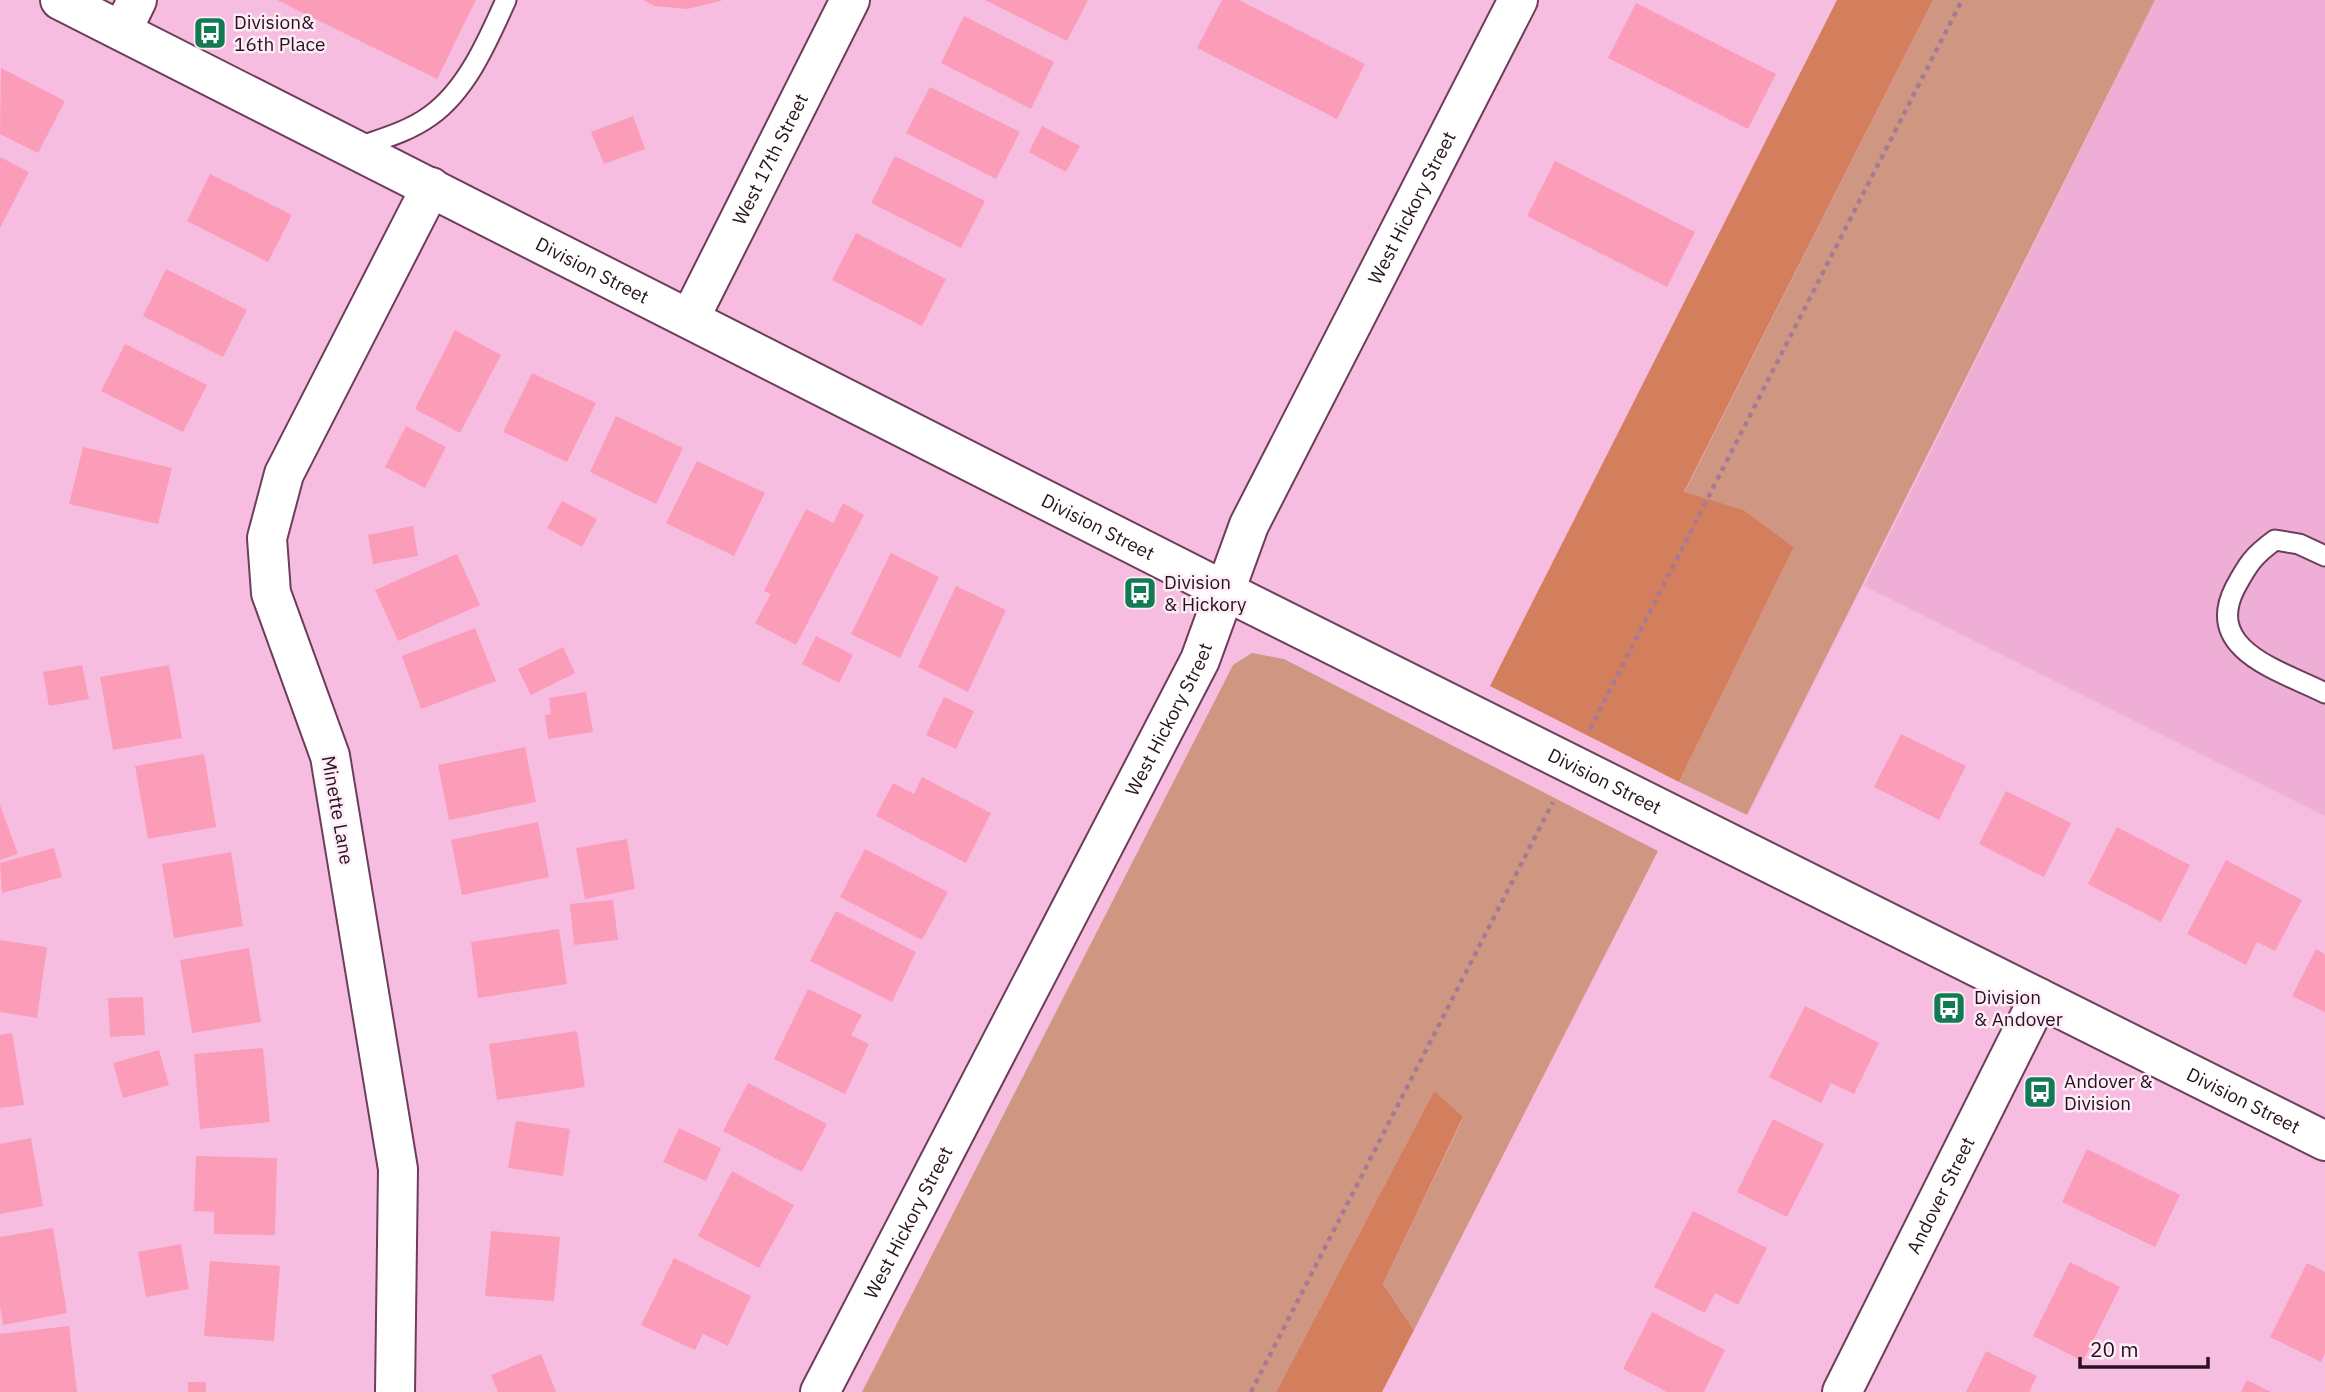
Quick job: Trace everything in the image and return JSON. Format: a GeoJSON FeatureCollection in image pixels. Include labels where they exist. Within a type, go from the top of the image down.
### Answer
{"type":"FeatureCollection","features":[{"type":"Feature","properties":{"kind":"street","name":"Division Street"},"geometry":{"type":"LineString","coordinates":[[60,0],[130,16],[355,149],[1227,592],[2325,1141]]}},
{"type":"Feature","properties":{"kind":"street","name":"West 17th Street"},"geometry":{"type":"LineString","coordinates":[[690,318],[850,0]]}},
{"type":"Feature","properties":{"kind":"street","name":"West Hickory Street"},"geometry":{"type":"LineString","coordinates":[[820,1392],[1194,673],[1227,592],[1249,526],[1518,0]]}},
{"type":"Feature","properties":{"kind":"street","name":"Minette Lane"},"geometry":{"type":"LineString","coordinates":[[395,1392],[398,1169],[330,756],[271,593],[267,538],[284,474],[431,187]]}},
{"type":"Feature","properties":{"kind":"street","name":"Andover Street"},"geometry":{"type":"LineString","coordinates":[[1842,1392],[2039,999]]}},
{"type":"Feature","properties":{"kind":"lane"},"geometry":{"type":"LineString","coordinates":[[355,149],[410,128],[432,115],[456,89],[484,48],[506,0]]}},
{"type":"Feature","properties":{"kind":"lane"},"geometry":{"type":"LineString","coordinates":[[2325,556],[2299,544],[2275,540],[2251,557],[2228,602],[2228,632],[2246,654],[2325,693]]}},
{"type":"Feature","properties":{"kind":"path"},"geometry":{"type":"LineString","coordinates":[[1589,731],[1962,0]]}},
{"type":"Feature","properties":{"kind":"path"},"geometry":{"type":"LineString","coordinates":[[1251,1392],[1556,796]]}},
{"type":"Feature","properties":{"kind":"shaded area"},"geometry":{"type":"Polygon","coordinates":[[[1837,0],[1933,0],[1684,492],[1744,510],[1794,547],[1679,782],[1490,686],[1837,0]]]}},
{"type":"Feature","properties":{"kind":"shaded area"},"geometry":{"type":"Polygon","coordinates":[[[1933,0],[2155,0],[1747,815],[1679,782],[1794,547],[1744,510],[1684,493],[1933,0]]]}},
{"type":"Feature","properties":{"kind":"shaded area"},"geometry":{"type":"Polygon","coordinates":[[[2155,0],[2325,0],[2325,816],[1864,586],[2155,0]]]}},
{"type":"Feature","properties":{"kind":"shaded area"},"geometry":{"type":"Polygon","coordinates":[[[1252,653],[1284,659],[1658,851],[1414,1330],[1383,1284],[1463,1118],[1434,1091],[1276,1392],[862,1392],[1233,665],[1252,653]]]}},
{"type":"Feature","properties":{"kind":"shaded area"},"geometry":{"type":"Polygon","coordinates":[[[1434,1091],[1463,1117],[1383,1284],[1414,1330],[1382,1392],[1276,1392],[1434,1091]]]}},
{"type":"Feature","properties":{"kind":"building"},"geometry":{"type":"Polygon","coordinates":[[[277,0],[476,0],[437,79],[277,0]]]}},
{"type":"Feature","properties":{"kind":"building"},"geometry":{"type":"Polygon","coordinates":[[[643,0],[721,1],[687,9],[655,6],[643,0]]]}},
{"type":"Feature","properties":{"kind":"building"},"geometry":{"type":"Polygon","coordinates":[[[985,0],[1088,0],[1067,41],[985,0]]]}},
{"type":"Feature","properties":{"kind":"building"},"geometry":{"type":"Polygon","coordinates":[[[1222,0],[1239,0],[1365,64],[1337,119],[1197,48],[1222,0]]]}},
{"type":"Feature","properties":{"kind":"building"},"geometry":{"type":"Polygon","coordinates":[[[1636,3],[1776,74],[1748,129],[1608,58],[1636,3]]]}},
{"type":"Feature","properties":{"kind":"building"},"geometry":{"type":"Polygon","coordinates":[[[964,16],[1054,62],[1031,109],[941,63],[964,16]]]}},
{"type":"Feature","properties":{"kind":"building"},"geometry":{"type":"Polygon","coordinates":[[[1,68],[65,101],[38,153],[0,134],[1,68]]]}},
{"type":"Feature","properties":{"kind":"building"},"geometry":{"type":"Polygon","coordinates":[[[930,87],[1020,132],[996,179],[906,133],[930,87]]]}},
{"type":"Feature","properties":{"kind":"building"},"geometry":{"type":"Polygon","coordinates":[[[633,116],[645,149],[604,164],[591,132],[633,116]]]}},
{"type":"Feature","properties":{"kind":"building"},"geometry":{"type":"Polygon","coordinates":[[[1042,126],[1080,146],[1066,172],[1029,152],[1042,126]]]}},
{"type":"Feature","properties":{"kind":"building"},"geometry":{"type":"Polygon","coordinates":[[[895,156],[985,201],[961,248],[871,203],[895,156]]]}},
{"type":"Feature","properties":{"kind":"building"},"geometry":{"type":"Polygon","coordinates":[[[0,157],[29,172],[0,228],[0,157]]]}},
{"type":"Feature","properties":{"kind":"building"},"geometry":{"type":"Polygon","coordinates":[[[1555,161],[1695,232],[1667,287],[1527,216],[1555,161]]]}},
{"type":"Feature","properties":{"kind":"building"},"geometry":{"type":"Polygon","coordinates":[[[210,174],[292,215],[268,262],[187,221],[210,174]]]}},
{"type":"Feature","properties":{"kind":"building"},"geometry":{"type":"Polygon","coordinates":[[[856,233],[946,279],[922,326],[832,280],[856,233]]]}},
{"type":"Feature","properties":{"kind":"building"},"geometry":{"type":"Polygon","coordinates":[[[166,269],[247,310],[223,357],[143,316],[166,269]]]}},
{"type":"Feature","properties":{"kind":"building"},"geometry":{"type":"Polygon","coordinates":[[[455,330],[501,355],[460,433],[415,409],[455,330]]]}},
{"type":"Feature","properties":{"kind":"building"},"geometry":{"type":"Polygon","coordinates":[[[125,344],[207,385],[183,432],[101,391],[125,344]]]}},
{"type":"Feature","properties":{"kind":"building"},"geometry":{"type":"Polygon","coordinates":[[[532,373],[596,403],[567,462],[503,432],[532,373]]]}},
{"type":"Feature","properties":{"kind":"building"},"geometry":{"type":"Polygon","coordinates":[[[616,416],[683,448],[656,504],[590,472],[616,416]]]}},
{"type":"Feature","properties":{"kind":"building"},"geometry":{"type":"Polygon","coordinates":[[[406,426],[446,447],[425,488],[385,467],[406,426]]]}},
{"type":"Feature","properties":{"kind":"building"},"geometry":{"type":"Polygon","coordinates":[[[83,447],[172,468],[158,524],[69,504],[83,447]]]}},
{"type":"Feature","properties":{"kind":"building"},"geometry":{"type":"Polygon","coordinates":[[[697,461],[765,493],[734,556],[666,523],[697,461]]]}},
{"type":"Feature","properties":{"kind":"building"},"geometry":{"type":"Polygon","coordinates":[[[562,501],[597,519],[582,547],[547,528],[562,501]]]}},
{"type":"Feature","properties":{"kind":"building"},"geometry":{"type":"Polygon","coordinates":[[[843,503],[864,515],[796,645],[755,623],[771,594],[764,591],[806,509],[833,523],[843,503]]]}},
{"type":"Feature","properties":{"kind":"building"},"geometry":{"type":"Polygon","coordinates":[[[413,526],[418,556],[373,564],[368,535],[413,526]]]}},
{"type":"Feature","properties":{"kind":"building"},"geometry":{"type":"Polygon","coordinates":[[[891,553],[939,577],[900,658],[851,634],[891,553]]]}},
{"type":"Feature","properties":{"kind":"building"},"geometry":{"type":"Polygon","coordinates":[[[457,554],[480,605],[398,641],[375,590],[457,554]]]}},
{"type":"Feature","properties":{"kind":"building"},"geometry":{"type":"Polygon","coordinates":[[[956,586],[1006,610],[968,692],[918,667],[956,586]]]}},
{"type":"Feature","properties":{"kind":"building"},"geometry":{"type":"Polygon","coordinates":[[[475,628],[496,681],[421,709],[402,656],[475,628]]]}},
{"type":"Feature","properties":{"kind":"building"},"geometry":{"type":"Polygon","coordinates":[[[816,636],[853,655],[839,683],[802,664],[816,636]]]}},
{"type":"Feature","properties":{"kind":"building"},"geometry":{"type":"Polygon","coordinates":[[[563,647],[575,673],[531,695],[518,669],[563,647]]]}},
{"type":"Feature","properties":{"kind":"building"},"geometry":{"type":"Polygon","coordinates":[[[82,665],[89,699],[49,706],[43,672],[82,665]]]}},
{"type":"Feature","properties":{"kind":"building"},"geometry":{"type":"Polygon","coordinates":[[[169,665],[182,738],[113,750],[100,677],[169,665]]]}},
{"type":"Feature","properties":{"kind":"building"},"geometry":{"type":"Polygon","coordinates":[[[586,692],[593,732],[548,739],[545,715],[551,714],[549,698],[586,692]]]}},
{"type":"Feature","properties":{"kind":"building"},"geometry":{"type":"Polygon","coordinates":[[[944,697],[974,711],[956,749],[926,735],[944,697]]]}},
{"type":"Feature","properties":{"kind":"building"},"geometry":{"type":"Polygon","coordinates":[[[1901,734],[1966,766],[1939,820],[1874,787],[1901,734]]]}},
{"type":"Feature","properties":{"kind":"building"},"geometry":{"type":"Polygon","coordinates":[[[525,747],[536,802],[449,820],[438,765],[525,747]]]}},
{"type":"Feature","properties":{"kind":"building"},"geometry":{"type":"Polygon","coordinates":[[[204,754],[216,827],[148,839],[135,766],[204,754]]]}},
{"type":"Feature","properties":{"kind":"building"},"geometry":{"type":"Polygon","coordinates":[[[922,777],[991,813],[966,863],[876,816],[893,783],[914,794],[922,777]]]}},
{"type":"Feature","properties":{"kind":"building"},"geometry":{"type":"Polygon","coordinates":[[[2006,791],[2071,823],[2044,877],[1979,844],[2006,791]]]}},
{"type":"Feature","properties":{"kind":"building"},"geometry":{"type":"Polygon","coordinates":[[[0,805],[18,854],[0,860],[0,805]]]}},
{"type":"Feature","properties":{"kind":"building"},"geometry":{"type":"Polygon","coordinates":[[[538,822],[549,877],[462,895],[451,840],[538,822]]]}},
{"type":"Feature","properties":{"kind":"building"},"geometry":{"type":"Polygon","coordinates":[[[2117,827],[2190,865],[2161,922],[2088,884],[2117,827]]]}},
{"type":"Feature","properties":{"kind":"building"},"geometry":{"type":"Polygon","coordinates":[[[627,839],[635,889],[585,899],[576,848],[627,839]]]}},
{"type":"Feature","properties":{"kind":"building"},"geometry":{"type":"Polygon","coordinates":[[[54,848],[62,877],[2,893],[0,863],[54,848]]]}},
{"type":"Feature","properties":{"kind":"building"},"geometry":{"type":"Polygon","coordinates":[[[865,849],[948,892],[922,940],[840,897],[865,849]]]}},
{"type":"Feature","properties":{"kind":"building"},"geometry":{"type":"Polygon","coordinates":[[[231,852],[243,926],[174,938],[162,864],[231,852]]]}},
{"type":"Feature","properties":{"kind":"building"},"geometry":{"type":"Polygon","coordinates":[[[2226,860],[2302,900],[2275,951],[2257,942],[2246,965],[2187,934],[2226,860]]]}},
{"type":"Feature","properties":{"kind":"building"},"geometry":{"type":"Polygon","coordinates":[[[613,900],[618,940],[574,945],[570,904],[613,900]]]}},
{"type":"Feature","properties":{"kind":"building"},"geometry":{"type":"Polygon","coordinates":[[[836,911],[916,952],[892,1002],[810,961],[836,911]]]}},
{"type":"Feature","properties":{"kind":"building"},"geometry":{"type":"Polygon","coordinates":[[[559,929],[567,984],[478,998],[471,942],[559,929]]]}},
{"type":"Feature","properties":{"kind":"building"},"geometry":{"type":"Polygon","coordinates":[[[0,940],[47,947],[37,1018],[0,1012],[0,940]]]}},
{"type":"Feature","properties":{"kind":"building"},"geometry":{"type":"Polygon","coordinates":[[[249,948],[261,1022],[192,1033],[180,960],[249,948]]]}},
{"type":"Feature","properties":{"kind":"building"},"geometry":{"type":"Polygon","coordinates":[[[2316,949],[2325,954],[2325,1012],[2292,996],[2316,949]]]}},
{"type":"Feature","properties":{"kind":"building"},"geometry":{"type":"Polygon","coordinates":[[[808,989],[862,1015],[851,1035],[869,1044],[845,1094],[774,1059],[808,989]]]}},
{"type":"Feature","properties":{"kind":"building"},"geometry":{"type":"Polygon","coordinates":[[[143,997],[145,1035],[110,1037],[108,998],[143,997]]]}},
{"type":"Feature","properties":{"kind":"building"},"geometry":{"type":"Polygon","coordinates":[[[1805,1006],[1879,1043],[1854,1094],[1831,1083],[1821,1103],[1769,1077],[1805,1006]]]}},
{"type":"Feature","properties":{"kind":"building"},"geometry":{"type":"Polygon","coordinates":[[[577,1031],[585,1087],[497,1100],[489,1044],[577,1031]]]}},
{"type":"Feature","properties":{"kind":"building"},"geometry":{"type":"Polygon","coordinates":[[[12,1033],[24,1105],[0,1108],[0,1035],[12,1033]]]}},
{"type":"Feature","properties":{"kind":"building"},"geometry":{"type":"Polygon","coordinates":[[[263,1048],[270,1122],[200,1129],[194,1054],[263,1048]]]}},
{"type":"Feature","properties":{"kind":"building"},"geometry":{"type":"Polygon","coordinates":[[[159,1050],[169,1085],[123,1098],[113,1063],[159,1050]]]}},
{"type":"Feature","properties":{"kind":"building"},"geometry":{"type":"Polygon","coordinates":[[[748,1083],[827,1124],[802,1172],[723,1131],[748,1083]]]}},
{"type":"Feature","properties":{"kind":"building"},"geometry":{"type":"Polygon","coordinates":[[[1773,1119],[1824,1144],[1787,1217],[1737,1192],[1773,1119]]]}},
{"type":"Feature","properties":{"kind":"building"},"geometry":{"type":"Polygon","coordinates":[[[516,1121],[570,1129],[563,1176],[508,1168],[516,1121]]]}},
{"type":"Feature","properties":{"kind":"building"},"geometry":{"type":"Polygon","coordinates":[[[679,1128],[721,1148],[706,1181],[663,1162],[679,1128]]]}},
{"type":"Feature","properties":{"kind":"building"},"geometry":{"type":"Polygon","coordinates":[[[31,1138],[43,1206],[0,1214],[0,1144],[31,1138]]]}},
{"type":"Feature","properties":{"kind":"building"},"geometry":{"type":"Polygon","coordinates":[[[2087,1149],[2180,1195],[2155,1247],[2062,1202],[2087,1149]]]}},
{"type":"Feature","properties":{"kind":"building"},"geometry":{"type":"Polygon","coordinates":[[[196,1156],[277,1158],[275,1235],[214,1234],[214,1212],[194,1211],[196,1156]]]}},
{"type":"Feature","properties":{"kind":"building"},"geometry":{"type":"Polygon","coordinates":[[[732,1171],[794,1205],[759,1268],[698,1236],[732,1171]]]}},
{"type":"Feature","properties":{"kind":"building"},"geometry":{"type":"Polygon","coordinates":[[[1693,1211],[1767,1248],[1738,1305],[1715,1293],[1705,1313],[1654,1287],[1693,1211]]]}},
{"type":"Feature","properties":{"kind":"building"},"geometry":{"type":"Polygon","coordinates":[[[53,1228],[67,1313],[3,1325],[0,1305],[0,1237],[53,1228]]]}},
{"type":"Feature","properties":{"kind":"building"},"geometry":{"type":"Polygon","coordinates":[[[491,1231],[560,1237],[554,1301],[485,1296],[491,1231]]]}},
{"type":"Feature","properties":{"kind":"building"},"geometry":{"type":"Polygon","coordinates":[[[181,1244],[189,1289],[146,1297],[138,1252],[181,1244]]]}},
{"type":"Feature","properties":{"kind":"building"},"geometry":{"type":"Polygon","coordinates":[[[674,1258],[751,1296],[728,1346],[703,1334],[695,1350],[641,1325],[674,1258]]]}},
{"type":"Feature","properties":{"kind":"building"},"geometry":{"type":"Polygon","coordinates":[[[210,1261],[280,1266],[274,1341],[204,1336],[210,1261]]]}},
{"type":"Feature","properties":{"kind":"building"},"geometry":{"type":"Polygon","coordinates":[[[2070,1262],[2120,1287],[2083,1361],[2033,1336],[2070,1262]]]}},
{"type":"Feature","properties":{"kind":"building"},"geometry":{"type":"Polygon","coordinates":[[[2307,1263],[2325,1272],[2325,1353],[2321,1362],[2270,1337],[2307,1263]]]}},
{"type":"Feature","properties":{"kind":"building"},"geometry":{"type":"Polygon","coordinates":[[[1652,1312],[1725,1350],[1704,1392],[1667,1392],[1623,1369],[1652,1312]]]}},
{"type":"Feature","properties":{"kind":"building"},"geometry":{"type":"Polygon","coordinates":[[[69,1326],[77,1392],[0,1392],[0,1334],[69,1326]]]}},
{"type":"Feature","properties":{"kind":"building"},"geometry":{"type":"Polygon","coordinates":[[[1986,1351],[2037,1376],[2029,1392],[1966,1392],[1986,1351]]]}},
{"type":"Feature","properties":{"kind":"building"},"geometry":{"type":"Polygon","coordinates":[[[541,1354],[556,1392],[498,1392],[491,1375],[541,1354]]]}},
{"type":"Feature","properties":{"kind":"building"},"geometry":{"type":"Polygon","coordinates":[[[2247,1380],[2271,1392],[2241,1392],[2247,1380]]]}},
{"type":"Feature","properties":{"kind":"building"},"geometry":{"type":"Polygon","coordinates":[[[188,1382],[206,1382],[206,1392],[188,1392],[188,1382]]]}},
{"type":"Feature","properties":{"kind":"place","name":"Division& 16th Place"},"geometry":{"type":"Point","coordinates":[210,33]}},
{"type":"Feature","properties":{"kind":"place","name":"Division & Hickory"},"geometry":{"type":"Point","coordinates":[1140,593]}},
{"type":"Feature","properties":{"kind":"place","name":"Division & Andover"},"geometry":{"type":"Point","coordinates":[1949,1008]}},
{"type":"Feature","properties":{"kind":"place","name":"Andover & Division"},"geometry":{"type":"Point","coordinates":[2040,1092]}}]}
